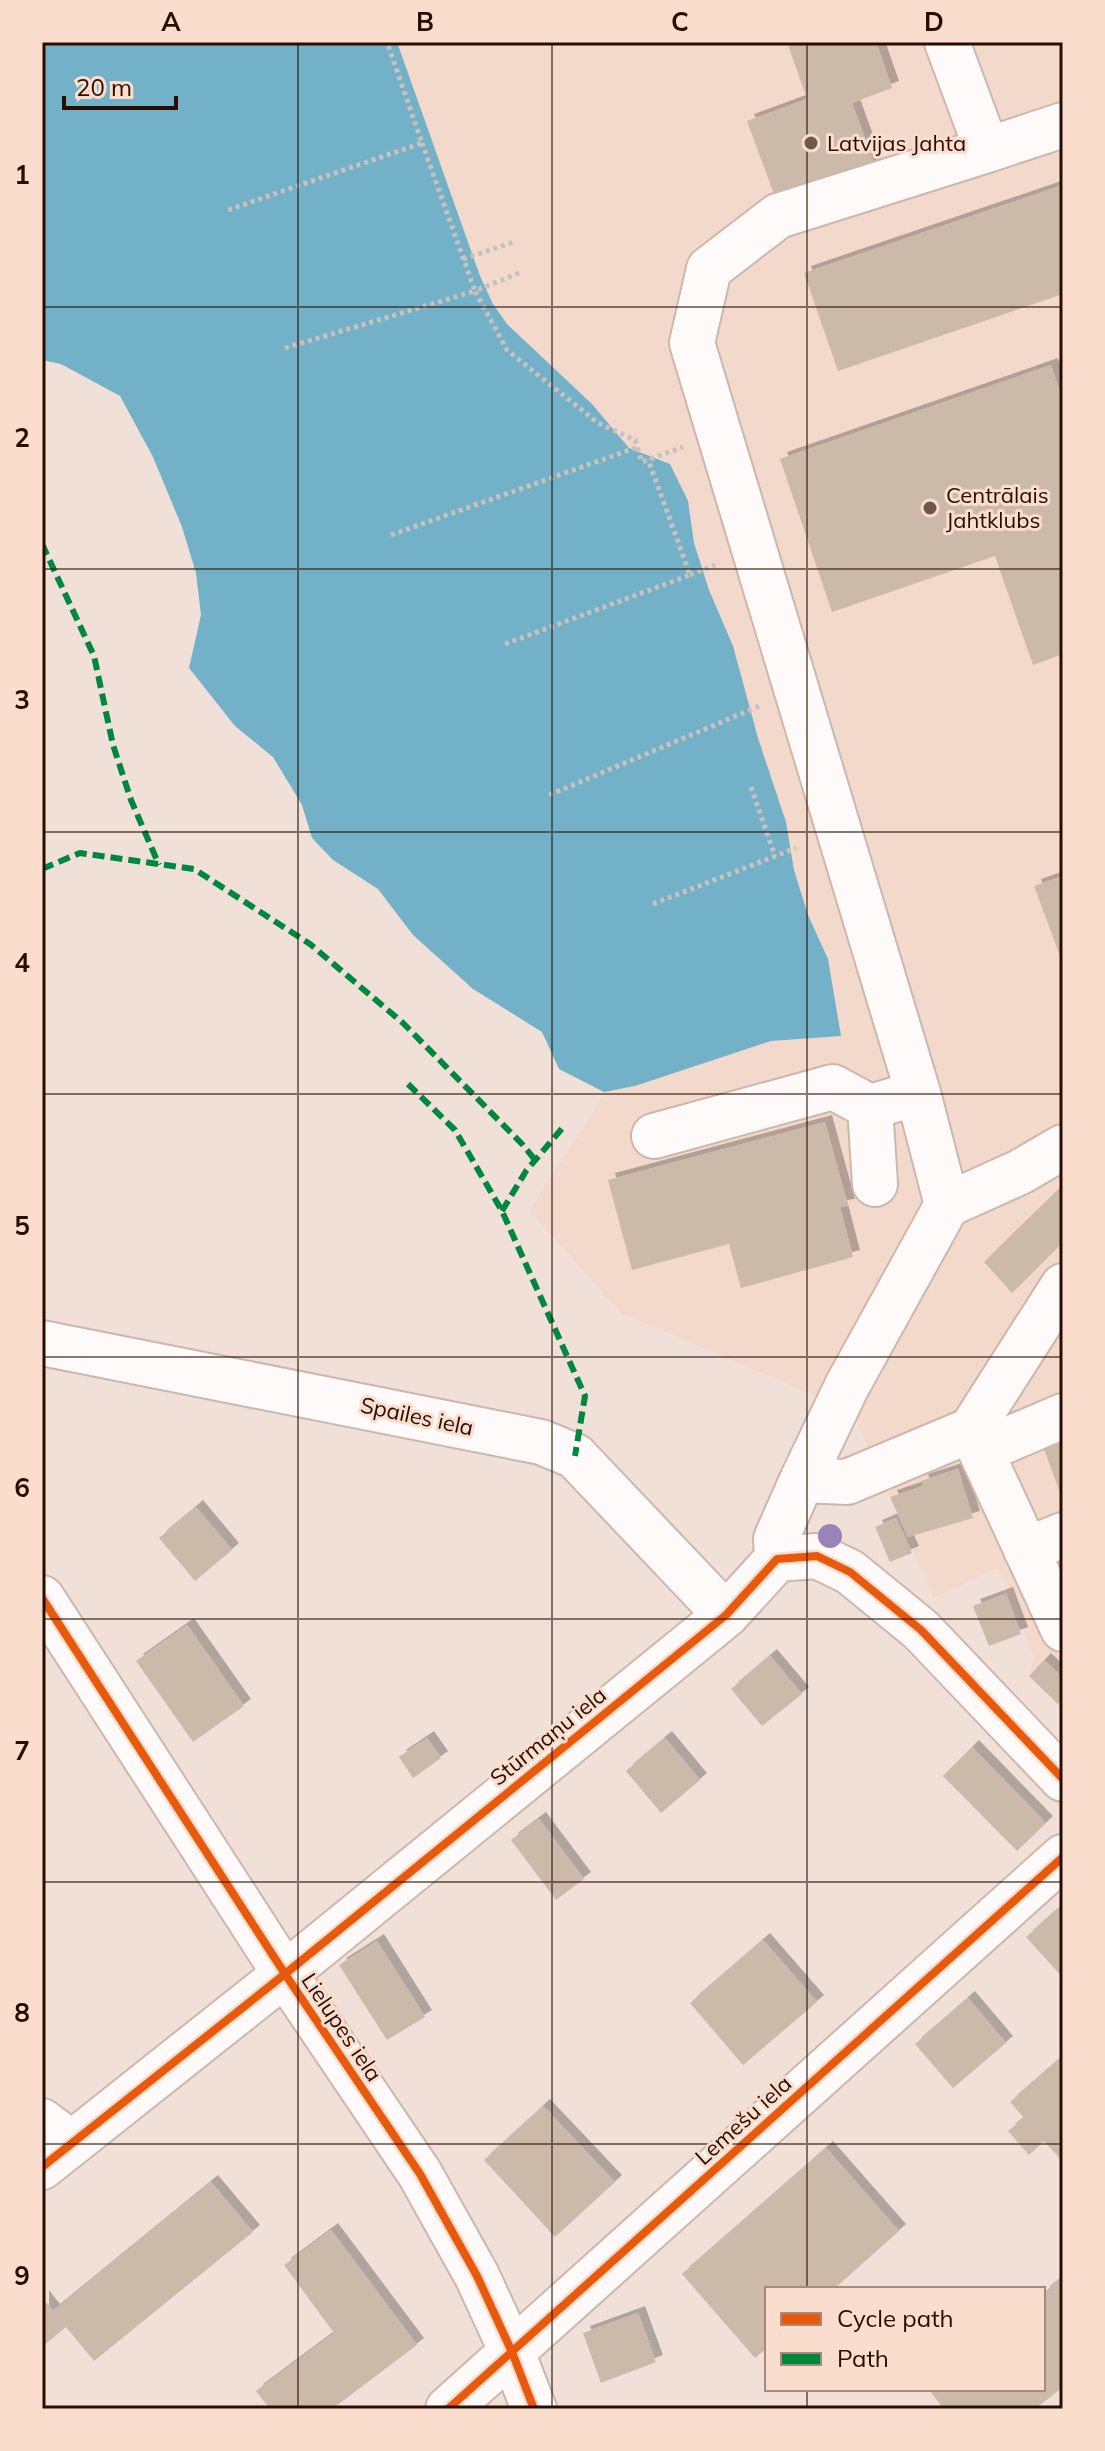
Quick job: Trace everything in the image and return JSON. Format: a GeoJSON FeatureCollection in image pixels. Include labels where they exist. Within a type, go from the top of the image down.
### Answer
{"type":"FeatureCollection","features":[{"type":"Feature","properties":{"kind":"street"},"geometry":{"type":"LineString","coordinates":[[947,42],[987,150]]}},
{"type":"Feature","properties":{"kind":"street"},"geometry":{"type":"LineString","coordinates":[[947,1205],[918,1093],[692,343],[709,269],[778,216],[1063,125]]}},
{"type":"Feature","properties":{"kind":"street"},"geometry":{"type":"LineString","coordinates":[[654,1136],[833,1087],[870,1107],[918,1093]]}},
{"type":"Feature","properties":{"kind":"street"},"geometry":{"type":"LineString","coordinates":[[870,1107],[875,1184]]}},
{"type":"Feature","properties":{"kind":"street"},"geometry":{"type":"LineString","coordinates":[[1063,1147],[1020,1172],[947,1205],[847,1386],[776,1539],[777,1559],[817,1556],[850,1572],[921,1630],[1063,1779]]}},
{"type":"Feature","properties":{"kind":"street"},"geometry":{"type":"LineString","coordinates":[[976,1440],[1063,1286]]}},
{"type":"Feature","properties":{"kind":"street","name":"Spailes iela"},"geometry":{"type":"LineString","coordinates":[[42,1343],[541,1442],[575,1456],[726,1615]]}},
{"type":"Feature","properties":{"kind":"street"},"geometry":{"type":"LineString","coordinates":[[802,1480],[847,1482],[976,1440],[1063,1416]]}},
{"type":"Feature","properties":{"kind":"street"},"geometry":{"type":"LineString","coordinates":[[976,1440],[1045,1542],[1063,1629]]}},
{"type":"Feature","properties":{"kind":"street","name":"Stūrmaņu iela"},"geometry":{"type":"LineString","coordinates":[[52,2144],[285,1974],[726,1615],[777,1559]]}},
{"type":"Feature","properties":{"kind":"street","name":"Lielupes iela"},"geometry":{"type":"LineString","coordinates":[[42,1598],[285,1974],[420,2174],[477,2276],[534,2409]]}},
{"type":"Feature","properties":{"kind":"street","name":"Lemešu iela"},"geometry":{"type":"LineString","coordinates":[[448,2409],[1063,1857]]}},
{"type":"Feature","properties":{"kind":"path"},"geometry":{"type":"LineString","coordinates":[[387,42],[475,291],[507,350],[598,423],[635,440],[642,462],[685,446]]}},
{"type":"Feature","properties":{"kind":"path"},"geometry":{"type":"LineString","coordinates":[[228,210],[422,143]]}},
{"type":"Feature","properties":{"kind":"path"},"geometry":{"type":"LineString","coordinates":[[463,259],[514,242]]}},
{"type":"Feature","properties":{"kind":"path"},"geometry":{"type":"LineString","coordinates":[[285,348],[475,291],[519,273]]}},
{"type":"Feature","properties":{"kind":"path"},"geometry":{"type":"LineString","coordinates":[[391,535],[638,447]]}},
{"type":"Feature","properties":{"kind":"path"},"geometry":{"type":"LineString","coordinates":[[648,459],[690,575]]}},
{"type":"Feature","properties":{"kind":"path"},"geometry":{"type":"LineString","coordinates":[[505,644],[715,565]]}},
{"type":"Feature","properties":{"kind":"path"},"geometry":{"type":"LineString","coordinates":[[549,795],[763,705]]}},
{"type":"Feature","properties":{"kind":"path"},"geometry":{"type":"LineString","coordinates":[[751,787],[775,856]]}},
{"type":"Feature","properties":{"kind":"path"},"geometry":{"type":"LineString","coordinates":[[653,904],[796,848]]}},
{"type":"Feature","properties":{"kind":"shaded area"},"geometry":{"type":"Polygon","coordinates":[[[397,42],[1063,42],[1063,1711],[1029,1676],[1034,1657],[998,1568],[934,1598],[854,1415],[621,1313],[529,1210],[604,1092],[635,1086],[771,1041],[840,1036],[794,870],[786,822],[758,738],[733,646],[709,590],[694,543],[688,501],[670,464],[629,448],[592,404],[507,324],[493,304],[480,276],[397,42]]]}},
{"type":"Feature","properties":{"kind":"water"},"geometry":{"type":"Polygon","coordinates":[[[42,42],[397,42],[480,276],[493,304],[507,324],[592,404],[629,448],[670,464],[688,501],[694,543],[709,590],[733,646],[758,738],[786,822],[794,870],[808,915],[828,959],[841,1036],[771,1041],[635,1086],[604,1092],[559,1069],[542,1032],[473,989],[413,935],[378,889],[333,860],[312,838],[302,805],[273,757],[235,726],[189,668],[201,615],[196,573],[182,527],[153,457],[120,396],[61,364],[42,360],[42,42]]]}},
{"type":"Feature","properties":{"kind":"building","name":"Latvijas Jahta"},"geometry":{"type":"Polygon","coordinates":[[[787,42],[876,42],[892,88],[852,103],[875,166],[777,202],[747,121],[807,99],[787,42]]]}},
{"type":"Feature","properties":{"kind":"building"},"geometry":{"type":"Polygon","coordinates":[[[1063,185],[1063,294],[838,371],[804,273],[1063,185]]]}},
{"type":"Feature","properties":{"kind":"building","name":"Centrālais Jahtklubs"},"geometry":{"type":"Polygon","coordinates":[[[1051,365],[1063,401],[1063,654],[1033,665],[995,556],[832,612],[780,459],[1051,365]]]}},
{"type":"Feature","properties":{"kind":"building"},"geometry":{"type":"Polygon","coordinates":[[[1063,876],[1063,964],[1034,886],[1063,876]]]}},
{"type":"Feature","properties":{"kind":"building"},"geometry":{"type":"Polygon","coordinates":[[[825,1122],[848,1206],[840,1207],[853,1257],[741,1288],[729,1244],[632,1270],[608,1180],[825,1122]]]}},
{"type":"Feature","properties":{"kind":"building"},"geometry":{"type":"Polygon","coordinates":[[[1063,1185],[1063,1242],[1012,1293],[984,1262],[1063,1185]]]}},
{"type":"Feature","properties":{"kind":"building"},"geometry":{"type":"Polygon","coordinates":[[[1063,1442],[1063,1501],[1044,1449],[1063,1442]]]}},
{"type":"Feature","properties":{"kind":"building"},"geometry":{"type":"Polygon","coordinates":[[[958,1469],[973,1518],[908,1537],[890,1497],[923,1486],[921,1481],[958,1469]]]}},
{"type":"Feature","properties":{"kind":"building"},"geometry":{"type":"Polygon","coordinates":[[[196,1507],[232,1550],[195,1581],[159,1538],[196,1507]]]}},
{"type":"Feature","properties":{"kind":"building"},"geometry":{"type":"Polygon","coordinates":[[[896,1518],[912,1553],[890,1562],[875,1527],[896,1518]]]}},
{"type":"Feature","properties":{"kind":"building"},"geometry":{"type":"Polygon","coordinates":[[[1006,1594],[1021,1634],[989,1646],[973,1606],[1006,1594]]]}},
{"type":"Feature","properties":{"kind":"building"},"geometry":{"type":"Polygon","coordinates":[[[187,1625],[244,1706],[193,1742],[136,1661],[187,1625]]]}},
{"type":"Feature","properties":{"kind":"building"},"geometry":{"type":"Polygon","coordinates":[[[770,1656],[802,1694],[762,1726],[731,1689],[770,1656]]]}},
{"type":"Feature","properties":{"kind":"building"},"geometry":{"type":"Polygon","coordinates":[[[1044,1660],[1063,1678],[1063,1699],[1058,1704],[1029,1676],[1044,1660]]]}},
{"type":"Feature","properties":{"kind":"building"},"geometry":{"type":"Polygon","coordinates":[[[427,1738],[441,1758],[413,1778],[399,1757],[427,1738]]]}},
{"type":"Feature","properties":{"kind":"building"},"geometry":{"type":"Polygon","coordinates":[[[665,1738],[700,1780],[661,1813],[626,1771],[665,1738]]]}},
{"type":"Feature","properties":{"kind":"building"},"geometry":{"type":"Polygon","coordinates":[[[972,1747],[1046,1823],[1017,1851],[943,1776],[972,1747]]]}},
{"type":"Feature","properties":{"kind":"building"},"geometry":{"type":"Polygon","coordinates":[[[539,1819],[584,1879],[556,1900],[511,1840],[539,1819]]]}},
{"type":"Feature","properties":{"kind":"building"},"geometry":{"type":"Polygon","coordinates":[[[1063,1904],[1063,1978],[1026,1937],[1063,1904]]]}},
{"type":"Feature","properties":{"kind":"building"},"geometry":{"type":"Polygon","coordinates":[[[763,1940],[817,2002],[743,2065],[690,2003],[763,1940]]]}},
{"type":"Feature","properties":{"kind":"building"},"geometry":{"type":"Polygon","coordinates":[[[377,1941],[425,2017],[387,2040],[339,1965],[377,1941]]]}},
{"type":"Feature","properties":{"kind":"building"},"geometry":{"type":"Polygon","coordinates":[[[968,1998],[1006,2043],[953,2088],[915,2044],[968,1998]]]}},
{"type":"Feature","properties":{"kind":"building"},"geometry":{"type":"Polygon","coordinates":[[[1063,2056],[1063,2162],[1044,2141],[1029,2155],[1008,2131],[1024,2118],[1010,2102],[1063,2056]]]}},
{"type":"Feature","properties":{"kind":"building"},"geometry":{"type":"Polygon","coordinates":[[[543,2106],[615,2182],[555,2237],[484,2160],[543,2106]]]}},
{"type":"Feature","properties":{"kind":"building"},"geometry":{"type":"Polygon","coordinates":[[[826,2148],[899,2231],[836,2287],[765,2287],[765,2350],[755,2358],[682,2274],[826,2148]]]}},
{"type":"Feature","properties":{"kind":"building"},"geometry":{"type":"Polygon","coordinates":[[[211,2182],[253,2232],[94,2361],[66,2327],[42,2347],[42,2297],[53,2311],[211,2182]]]}},
{"type":"Feature","properties":{"kind":"building"},"geometry":{"type":"Polygon","coordinates":[[[331,2230],[417,2345],[332,2409],[270,2409],[256,2391],[334,2333],[284,2265],[331,2230]]]}},
{"type":"Feature","properties":{"kind":"building"},"geometry":{"type":"Polygon","coordinates":[[[1063,2277],[1063,2387],[1035,2409],[944,2409],[930,2391],[1045,2391],[1045,2291],[1063,2277]]]}},
{"type":"Feature","properties":{"kind":"building"},"geometry":{"type":"Polygon","coordinates":[[[638,2313],[656,2362],[601,2383],[583,2333],[638,2313]]]}},
{"type":"Feature","properties":{"kind":"marked path"},"geometry":{"type":"LineString","coordinates":[[42,544],[94,656],[113,745],[131,800],[159,865]]}},
{"type":"Feature","properties":{"kind":"marked path"},"geometry":{"type":"LineString","coordinates":[[42,869],[80,853],[194,869],[310,944],[403,1023],[535,1160]]}},
{"type":"Feature","properties":{"kind":"marked path"},"geometry":{"type":"LineString","coordinates":[[408,1084],[455,1130],[502,1211],[585,1396],[575,1456]]}},
{"type":"Feature","properties":{"kind":"marked path"},"geometry":{"type":"LineString","coordinates":[[502,1211],[526,1171],[565,1125]]}},
{"type":"Feature","properties":{"kind":"cycle path"},"geometry":{"type":"LineString","coordinates":[[42,2167],[285,1974],[726,1615],[777,1559],[817,1556],[850,1572],[921,1630],[1063,1779]]}},
{"type":"Feature","properties":{"kind":"cycle path"},"geometry":{"type":"LineString","coordinates":[[42,1598],[285,1974],[420,2174],[477,2276],[534,2409]]}},
{"type":"Feature","properties":{"kind":"cycle path"},"geometry":{"type":"LineString","coordinates":[[448,2409],[1063,1857]]}},
{"type":"Feature","properties":{"kind":"place","name":"Latvijas Jahta"},"geometry":{"type":"Point","coordinates":[811,143]}},
{"type":"Feature","properties":{"kind":"place","name":"Centrālais Jahtklubs"},"geometry":{"type":"Point","coordinates":[930,508]}}]}
